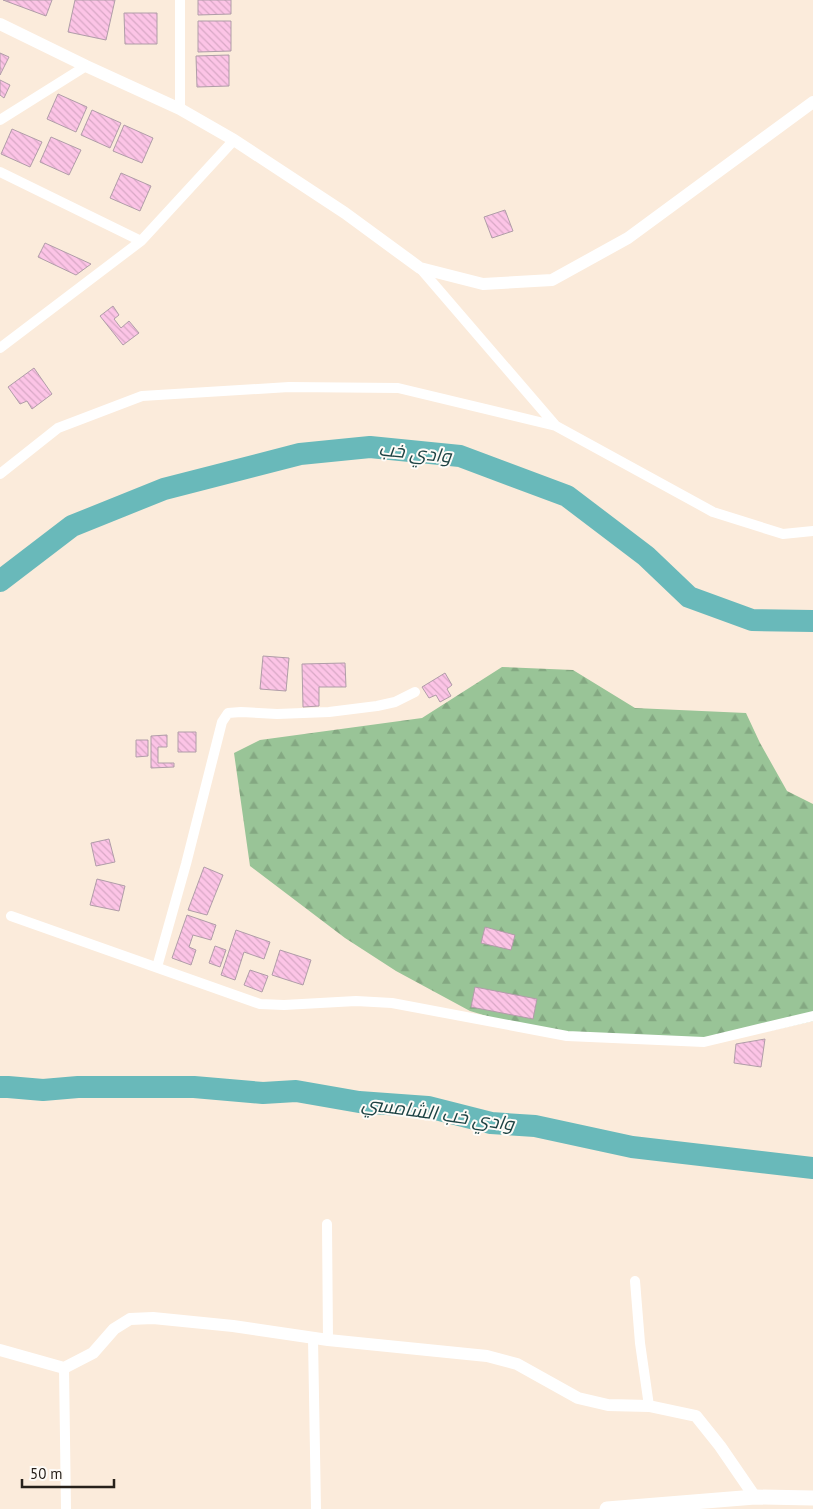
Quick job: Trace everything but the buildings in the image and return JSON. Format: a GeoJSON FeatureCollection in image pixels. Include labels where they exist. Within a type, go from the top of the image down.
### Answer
{"type":"FeatureCollection","features":[{"type":"Feature","properties":{"kind":"main road"},"geometry":{"type":"LineString","coordinates":[[607,1509],[755,1497],[813,1498]]}},
{"type":"Feature","properties":{"kind":"street"},"geometry":{"type":"LineString","coordinates":[[180,0],[180,109]]}},
{"type":"Feature","properties":{"kind":"street"},"geometry":{"type":"LineString","coordinates":[[0,24],[180,109],[234,140],[346,213],[420,268],[556,426]]}},
{"type":"Feature","properties":{"kind":"street"},"geometry":{"type":"LineString","coordinates":[[0,120],[86,66]]}},
{"type":"Feature","properties":{"kind":"street"},"geometry":{"type":"LineString","coordinates":[[420,268],[483,284],[552,280],[628,238],[813,102]]}},
{"type":"Feature","properties":{"kind":"street"},"geometry":{"type":"LineString","coordinates":[[0,348],[141,242],[234,140]]}},
{"type":"Feature","properties":{"kind":"street"},"geometry":{"type":"LineString","coordinates":[[0,172],[141,242]]}},
{"type":"Feature","properties":{"kind":"street"},"geometry":{"type":"LineString","coordinates":[[0,474],[58,428],[142,396],[289,387],[398,388],[556,426],[713,512],[783,534],[813,531]]}},
{"type":"Feature","properties":{"kind":"street"},"geometry":{"type":"LineString","coordinates":[[157,967],[186,864],[222,722],[228,714],[241,712],[277,714],[329,712],[395,702],[415,692]]}},
{"type":"Feature","properties":{"kind":"street"},"geometry":{"type":"LineString","coordinates":[[11,916],[260,1004],[284,1005],[356,1001],[392,1003],[567,1036],[704,1042],[813,1016]]}},
{"type":"Feature","properties":{"kind":"street"},"geometry":{"type":"LineString","coordinates":[[328,1224],[328,1340]]}},
{"type":"Feature","properties":{"kind":"street"},"geometry":{"type":"LineString","coordinates":[[635,1282],[640,1343],[649,1406]]}},
{"type":"Feature","properties":{"kind":"street"},"geometry":{"type":"LineString","coordinates":[[0,1350],[64,1368],[93,1353],[114,1329],[130,1319],[153,1318],[328,1340],[488,1356],[517,1364],[578,1398],[608,1405],[649,1406],[696,1416],[720,1446],[755,1497]]}},
{"type":"Feature","properties":{"kind":"street"},"geometry":{"type":"LineString","coordinates":[[313,1338],[316,1509]]}},
{"type":"Feature","properties":{"kind":"street"},"geometry":{"type":"LineString","coordinates":[[64,1368],[66,1509]]}},
{"type":"Feature","properties":{"kind":"green space"},"geometry":{"type":"Polygon","coordinates":[[[502,667],[573,670],[635,708],[746,713],[760,743],[787,791],[813,804],[813,1021],[701,1046],[563,1039],[470,1011],[396,971],[345,938],[250,866],[234,753],[260,740],[422,718],[502,667]]]}},
{"type":"Feature","properties":{"kind":"waterway","name":"وادي خب"},"geometry":{"type":"LineString","coordinates":[[0,581],[72,526],[164,489],[300,454],[370,447],[460,456],[567,496],[646,556],[689,597],[752,620],[813,621]]}},
{"type":"Feature","properties":{"kind":"waterway","name":"وادي خب الشامسي"},"geometry":{"type":"LineString","coordinates":[[0,1087],[43,1090],[78,1087],[194,1087],[263,1093],[296,1091],[359,1102],[428,1107],[491,1123],[535,1126],[632,1147],[813,1168]]}}]}
